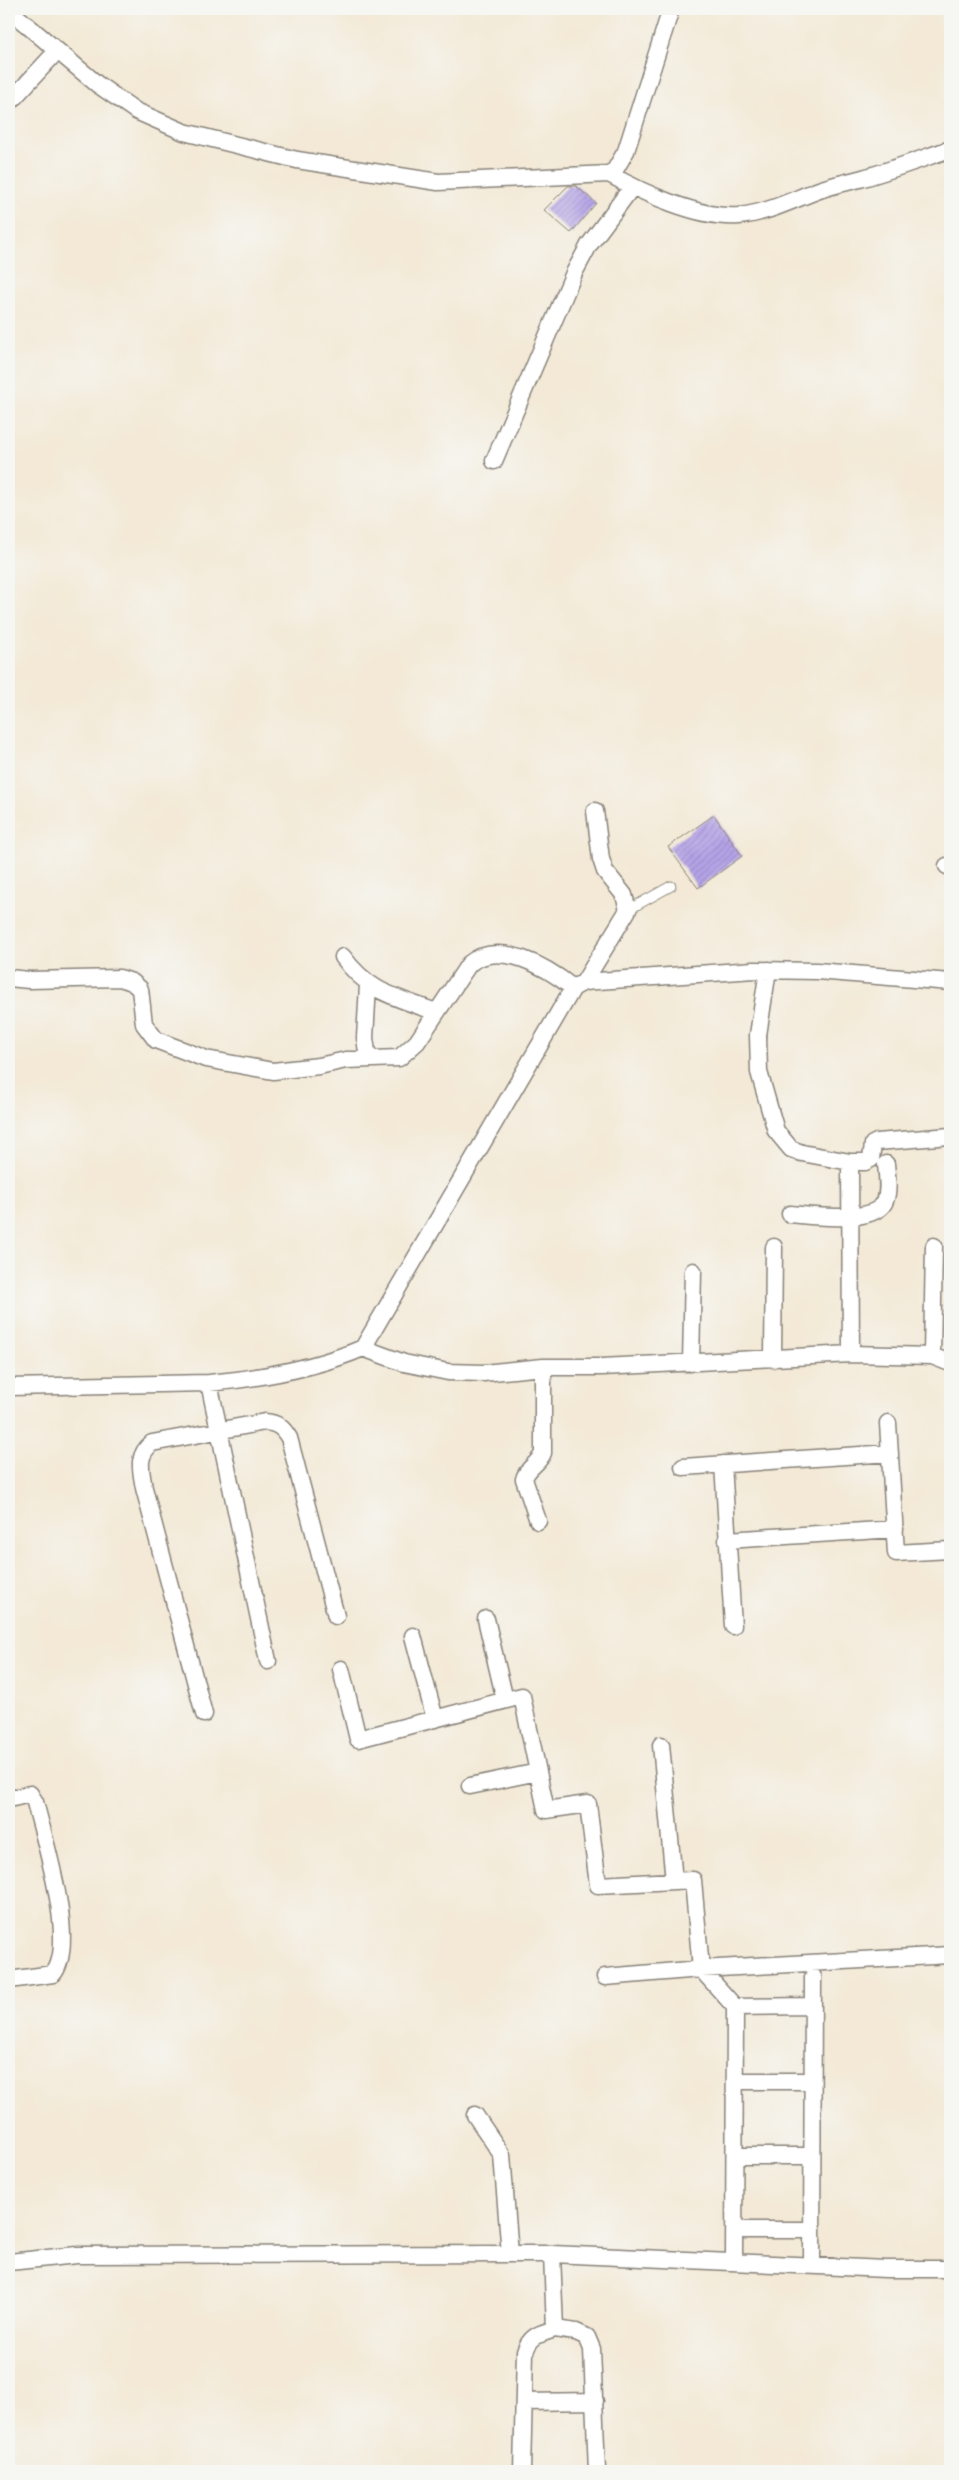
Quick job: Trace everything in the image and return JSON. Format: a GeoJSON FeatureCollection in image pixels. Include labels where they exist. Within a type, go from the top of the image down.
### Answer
{"type":"FeatureCollection","features":[{"type":"Feature","properties":{"kind":"street"},"geometry":{"type":"LineString","coordinates":[[9,10],[97,84],[136,111],[184,132],[297,160],[438,182],[609,174],[616,170],[626,151],[671,9]]}},
{"type":"Feature","properties":{"kind":"street"},"geometry":{"type":"LineString","coordinates":[[9,103],[57,50]]}},
{"type":"Feature","properties":{"kind":"street"},"geometry":{"type":"LineString","coordinates":[[609,174],[632,187],[688,208],[715,214],[738,216],[771,210],[821,190],[864,178],[950,149]]}},
{"type":"Feature","properties":{"kind":"street"},"geometry":{"type":"LineString","coordinates":[[494,461],[574,273],[590,245],[632,187]]}},
{"type":"Feature","properties":{"kind":"street"},"geometry":{"type":"LineString","coordinates":[[9,1387],[209,1383],[315,1366],[363,1348],[579,984],[628,910],[624,895],[605,871],[600,858],[596,811]]}},
{"type":"Feature","properties":{"kind":"street"},"geometry":{"type":"LineString","coordinates":[[9,978],[29,980],[120,978],[132,982],[140,989],[143,1019],[148,1032],[156,1040],[206,1059],[273,1071],[368,1059],[399,1058],[407,1053],[469,964],[478,955],[489,953],[515,957],[535,963],[579,984],[768,970],[816,971],[950,982]]}},
{"type":"Feature","properties":{"kind":"street"},"geometry":{"type":"LineString","coordinates":[[343,957],[356,975],[368,985],[436,1012]]}},
{"type":"Feature","properties":{"kind":"street"},"geometry":{"type":"LineString","coordinates":[[768,970],[758,1035],[759,1072],[776,1131],[791,1149],[850,1162],[869,1161],[873,1144],[877,1142],[950,1136]]}},
{"type":"Feature","properties":{"kind":"street"},"geometry":{"type":"LineString","coordinates":[[368,985],[365,1038],[368,1059]]}},
{"type":"Feature","properties":{"kind":"street"},"geometry":{"type":"LineString","coordinates":[[850,1162],[850,1354]]}},
{"type":"Feature","properties":{"kind":"street"},"geometry":{"type":"LineString","coordinates":[[790,1214],[831,1218],[871,1214],[884,1203],[888,1189],[886,1164]]}},
{"type":"Feature","properties":{"kind":"street"},"geometry":{"type":"LineString","coordinates":[[772,1359],[774,1246]]}},
{"type":"Feature","properties":{"kind":"street"},"geometry":{"type":"LineString","coordinates":[[932,1356],[934,1246]]}},
{"type":"Feature","properties":{"kind":"street"},"geometry":{"type":"LineString","coordinates":[[691,1363],[693,1271]]}},
{"type":"Feature","properties":{"kind":"street"},"geometry":{"type":"LineString","coordinates":[[363,1348],[379,1355],[433,1370],[491,1371],[543,1367],[602,1368],[850,1354],[932,1356],[950,1363]]}},
{"type":"Feature","properties":{"kind":"street"},"geometry":{"type":"LineString","coordinates":[[538,1521],[524,1479],[529,1468],[541,1459],[543,1453],[543,1367]]}},
{"type":"Feature","properties":{"kind":"street"},"geometry":{"type":"LineString","coordinates":[[209,1383],[268,1662]]}},
{"type":"Feature","properties":{"kind":"street"},"geometry":{"type":"LineString","coordinates":[[204,1714],[144,1488],[140,1457],[144,1450],[152,1443],[265,1422],[274,1423],[283,1428],[289,1438],[336,1616]]}},
{"type":"Feature","properties":{"kind":"street"},"geometry":{"type":"LineString","coordinates":[[888,1423],[896,1553],[950,1550]]}},
{"type":"Feature","properties":{"kind":"street"},"geometry":{"type":"LineString","coordinates":[[683,1467],[890,1453]]}},
{"type":"Feature","properties":{"kind":"street"},"geometry":{"type":"LineString","coordinates":[[723,1464],[733,1626]]}},
{"type":"Feature","properties":{"kind":"street"},"geometry":{"type":"LineString","coordinates":[[727,1540],[895,1529]]}},
{"type":"Feature","properties":{"kind":"street"},"geometry":{"type":"LineString","coordinates":[[486,1619],[504,1700]]}},
{"type":"Feature","properties":{"kind":"street"},"geometry":{"type":"LineString","coordinates":[[413,1636],[435,1719]]}},
{"type":"Feature","properties":{"kind":"street"},"geometry":{"type":"LineString","coordinates":[[341,1669],[358,1739],[522,1696],[546,1810],[588,1804],[598,1885],[693,1880],[701,1969],[735,2007],[734,2262]]}},
{"type":"Feature","properties":{"kind":"street"},"geometry":{"type":"LineString","coordinates":[[661,1745],[674,1881]]}},
{"type":"Feature","properties":{"kind":"street"},"geometry":{"type":"LineString","coordinates":[[470,1786],[538,1772]]}},
{"type":"Feature","properties":{"kind":"street"},"geometry":{"type":"LineString","coordinates":[[9,1799],[30,1794],[35,1802],[63,1922],[61,1961],[53,1974],[9,1980]]}},
{"type":"Feature","properties":{"kind":"street"},"geometry":{"type":"LineString","coordinates":[[605,1977],[701,1969],[950,1955]]}},
{"type":"Feature","properties":{"kind":"street"},"geometry":{"type":"LineString","coordinates":[[812,2266],[813,1977]]}},
{"type":"Feature","properties":{"kind":"street"},"geometry":{"type":"LineString","coordinates":[[735,2007],[807,2006]]}},
{"type":"Feature","properties":{"kind":"street"},"geometry":{"type":"LineString","coordinates":[[735,2081],[807,2081]]}},
{"type":"Feature","properties":{"kind":"street"},"geometry":{"type":"LineString","coordinates":[[475,2116],[502,2155],[510,2254]]}},
{"type":"Feature","properties":{"kind":"street"},"geometry":{"type":"LineString","coordinates":[[735,2156],[807,2156]]}},
{"type":"Feature","properties":{"kind":"street"},"geometry":{"type":"LineString","coordinates":[[734,2230],[806,2230]]}},
{"type":"Feature","properties":{"kind":"street"},"geometry":{"type":"LineString","coordinates":[[9,2262],[77,2254],[552,2254],[812,2266],[950,2269]]}},
{"type":"Feature","properties":{"kind":"street"},"geometry":{"type":"LineString","coordinates":[[552,2254],[555,2329]]}},
{"type":"Feature","properties":{"kind":"street"},"geometry":{"type":"LineString","coordinates":[[522,2471],[525,2352],[528,2342],[536,2335],[555,2329],[576,2332],[588,2337],[592,2349],[596,2401],[597,2471]]}},
{"type":"Feature","properties":{"kind":"street"},"geometry":{"type":"LineString","coordinates":[[524,2402],[596,2401]]}},
{"type":"Feature","properties":{"kind":"lane"},"geometry":{"type":"LineString","coordinates":[[628,910],[671,886]]}},
{"type":"Feature","properties":{"kind":"building"},"geometry":{"type":"Polygon","coordinates":[[[568,186],[576,186],[596,203],[571,233],[544,210],[568,186]]]}},
{"type":"Feature","properties":{"kind":"building"},"geometry":{"type":"Polygon","coordinates":[[[714,815],[742,856],[698,888],[668,847],[714,815]]]}}]}
